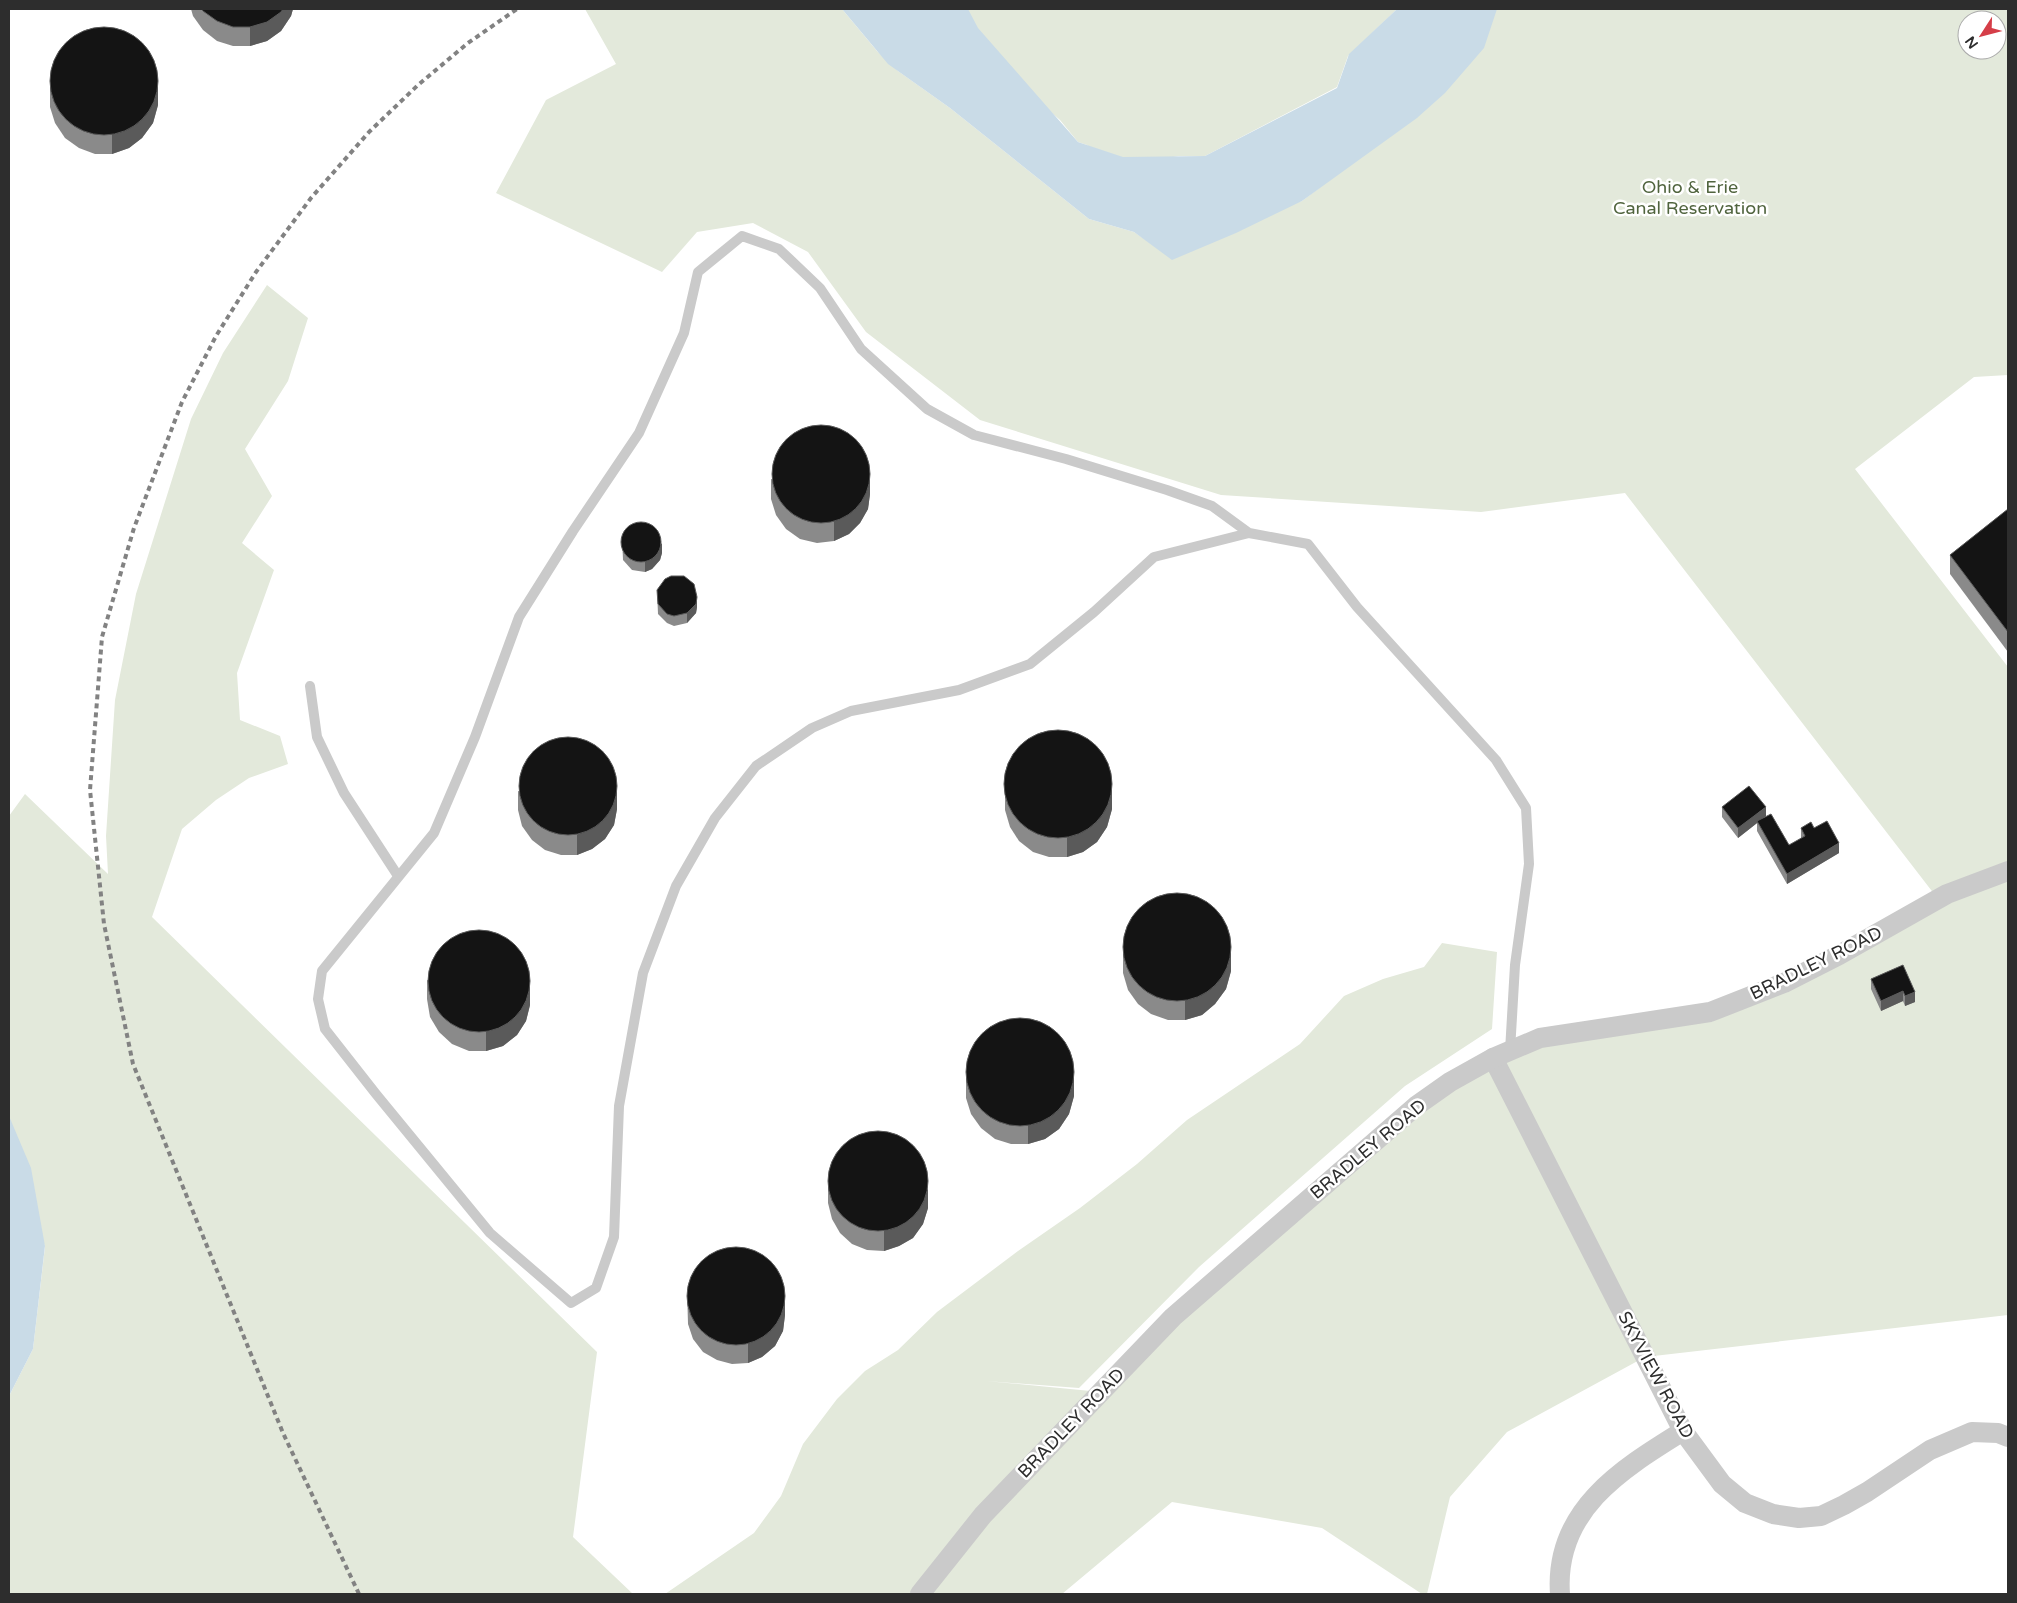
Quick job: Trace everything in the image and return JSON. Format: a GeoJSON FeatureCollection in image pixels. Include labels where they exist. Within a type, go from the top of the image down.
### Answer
{"type":"FeatureCollection","features":[{"type":"Feature","properties":{"kind":"street","name":"BRADLEY ROAD"},"geometry":{"type":"LineString","coordinates":[[920,1594],[983,1514],[1173,1317],[1416,1106],[1450,1082],[1540,1038],[1710,1012],[1784,983],[1839,955],[1938,899],[2008,871]]}},
{"type":"Feature","properties":{"kind":"street","name":"SKYVIEW ROAD"},"geometry":{"type":"LineString","coordinates":[[1502,1055],[1683,1431],[1722,1484],[1745,1503],[1773,1514],[1799,1518],[1821,1516],[1867,1492],[1930,1450],[1972,1432],[1998,1433],[2008,1437]]}},
{"type":"Feature","properties":{"kind":"street"},"geometry":{"type":"LineString","coordinates":[[1560,1594],[1559,1576],[1566,1542],[1581,1512],[1603,1487],[1640,1458],[1683,1431]]}},
{"type":"Feature","properties":{"kind":"lane"},"geometry":{"type":"LineString","coordinates":[[1249,533],[1212,506],[1075,462],[974,435],[927,410],[861,349],[820,288],[779,248],[742,236],[698,272],[684,333],[639,433],[519,617],[474,738],[434,833],[322,971],[318,999],[325,1029],[490,1232],[571,1303],[596,1288],[614,1237],[619,1106],[643,973],[676,886],[715,818],[756,766],[812,728],[851,711],[959,690],[1030,664],[1094,612],[1154,557],[1249,533],[1308,544],[1357,607],[1496,760],[1526,808],[1529,864],[1502,1055]]}},
{"type":"Feature","properties":{"kind":"lane"},"geometry":{"type":"LineString","coordinates":[[310,686],[317,737],[344,793],[398,876]]}},
{"type":"Feature","properties":{"kind":"green space","name":"Ohio & Erie Canal Reservation"},"geometry":{"type":"Polygon","coordinates":[[[585,9],[842,9],[877,51],[898,71],[950,108],[1089,219],[1134,232],[1156,247],[1302,201],[1335,176],[1463,9],[2008,9],[2008,375],[1974,377],[1855,469],[2008,667],[2008,1315],[1645,1357],[1507,1432],[1450,1497],[1427,1594],[1422,1594],[1322,1528],[1172,1502],[1062,1594],[665,1594],[754,1533],[781,1496],[803,1444],[837,1399],[865,1371],[898,1350],[937,1312],[1137,1164],[1187,1120],[1300,1044],[1344,996],[1383,979],[1424,967],[1442,943],[1497,952],[1492,1029],[1405,1086],[1199,1267],[1079,1388],[986,1381],[1101,1392],[1416,1106],[1540,1038],[1710,1012],[1938,899],[1625,493],[1481,512],[1221,495],[980,420],[866,332],[808,252],[753,223],[697,232],[662,272],[496,193],[546,100],[616,64],[585,9]]]}},
{"type":"Feature","properties":{"kind":"green space"},"geometry":{"type":"Polygon","coordinates":[[[963,9],[1397,9],[1348,56],[1337,87],[1205,156],[1179,156],[1113,168],[1087,145],[1078,142],[1060,120],[995,63],[963,9]]]}},
{"type":"Feature","properties":{"kind":"green space"},"geometry":{"type":"Polygon","coordinates":[[[267,285],[308,318],[288,381],[245,449],[272,496],[242,543],[274,570],[237,673],[240,720],[280,736],[288,764],[249,778],[216,800],[182,829],[152,917],[597,1352],[573,1537],[633,1594],[9,1594],[9,1396],[33,1349],[45,1247],[9,1122],[9,816],[25,794],[108,874],[106,836],[115,700],[136,594],[191,419],[223,353],[267,285]]]}},
{"type":"Feature","properties":{"kind":"water"},"geometry":{"type":"Polygon","coordinates":[[[842,9],[968,9],[978,28],[1078,142],[1123,157],[1205,156],[1337,88],[1349,54],[1397,9],[1497,9],[1484,48],[1445,93],[1417,118],[1302,201],[1236,233],[1172,260],[1134,232],[1089,219],[950,108],[888,64],[842,9]]]}},
{"type":"Feature","properties":{"kind":"water"},"geometry":{"type":"Polygon","coordinates":[[[9,1116],[31,1168],[45,1246],[33,1349],[9,1396],[9,1116]]]}},
{"type":"Feature","properties":{"kind":"building"},"geometry":{"type":"Polygon","coordinates":[[[201,9],[283,9],[267,22],[250,27],[233,27],[217,21],[201,9]]]}},
{"type":"Feature","properties":{"kind":"building"},"geometry":{"type":"Polygon","coordinates":[[[104,27],[125,31],[142,43],[154,60],[158,81],[154,102],[142,119],[125,131],[104,135],[83,131],[66,119],[54,102],[50,81],[54,60],[66,43],[83,31],[104,27]]]}},
{"type":"Feature","properties":{"kind":"building"},"geometry":{"type":"Polygon","coordinates":[[[821,425],[840,429],[856,439],[866,455],[870,474],[866,493],[856,509],[840,519],[821,523],[802,519],[786,509],[776,493],[772,474],[776,455],[786,439],[802,429],[821,425]]]}},
{"type":"Feature","properties":{"kind":"building"},"geometry":{"type":"Polygon","coordinates":[[[2008,509],[2008,632],[1950,555],[2008,509]]]}},
{"type":"Feature","properties":{"kind":"building"},"geometry":{"type":"Polygon","coordinates":[[[641,522],[652,525],[658,531],[661,542],[658,553],[652,559],[641,562],[630,559],[624,553],[621,542],[624,531],[630,525],[641,522]]]}},
{"type":"Feature","properties":{"kind":"building"},"geometry":{"type":"Polygon","coordinates":[[[671,576],[684,576],[694,584],[697,597],[696,604],[687,613],[674,616],[667,614],[658,604],[657,590],[665,579],[671,576]]]}},
{"type":"Feature","properties":{"kind":"building"},"geometry":{"type":"Polygon","coordinates":[[[1058,730],[1079,734],[1096,746],[1108,763],[1112,784],[1108,805],[1096,822],[1079,834],[1058,838],[1037,834],[1020,822],[1008,805],[1004,784],[1008,763],[1020,746],[1037,734],[1058,730]]]}},
{"type":"Feature","properties":{"kind":"building"},"geometry":{"type":"Polygon","coordinates":[[[558,737],[578,737],[587,740],[603,751],[614,767],[617,776],[617,796],[614,805],[603,821],[587,832],[578,835],[558,835],[541,827],[527,813],[519,796],[519,776],[527,759],[541,745],[558,737]]]}},
{"type":"Feature","properties":{"kind":"building"},"geometry":{"type":"Polygon","coordinates":[[[1749,786],[1766,807],[1738,828],[1722,807],[1749,786]]]}},
{"type":"Feature","properties":{"kind":"building"},"geometry":{"type":"Polygon","coordinates":[[[1771,814],[1789,845],[1805,836],[1801,828],[1811,822],[1814,828],[1827,821],[1839,843],[1787,874],[1757,821],[1771,814]]]}},
{"type":"Feature","properties":{"kind":"building"},"geometry":{"type":"Polygon","coordinates":[[[1177,893],[1198,897],[1215,909],[1227,926],[1231,947],[1227,968],[1215,985],[1198,997],[1177,1001],[1156,997],[1139,985],[1127,968],[1123,947],[1127,926],[1139,909],[1156,897],[1177,893]]]}},
{"type":"Feature","properties":{"kind":"building"},"geometry":{"type":"Polygon","coordinates":[[[479,930],[499,934],[515,945],[526,961],[530,981],[526,1001],[515,1017],[499,1028],[479,1032],[459,1028],[443,1017],[432,1001],[428,981],[432,961],[443,945],[459,934],[479,930]]]}},
{"type":"Feature","properties":{"kind":"building"},"geometry":{"type":"Polygon","coordinates":[[[1903,965],[1915,992],[1905,996],[1903,991],[1881,1001],[1871,979],[1903,965]]]}},
{"type":"Feature","properties":{"kind":"building"},"geometry":{"type":"Polygon","coordinates":[[[1020,1018],[1041,1022],[1058,1034],[1070,1051],[1074,1072],[1070,1093],[1058,1110],[1041,1122],[1020,1126],[999,1122],[982,1110],[970,1093],[966,1072],[970,1051],[982,1034],[999,1022],[1020,1018]]]}},
{"type":"Feature","properties":{"kind":"building"},"geometry":{"type":"Polygon","coordinates":[[[878,1131],[888,1132],[906,1139],[920,1153],[927,1171],[927,1191],[920,1209],[906,1223],[888,1230],[878,1231],[868,1230],[850,1223],[836,1209],[829,1191],[828,1181],[829,1171],[836,1153],[850,1139],[868,1132],[878,1131]]]}},
{"type":"Feature","properties":{"kind":"building"},"geometry":{"type":"Polygon","coordinates":[[[736,1247],[755,1251],[771,1261],[781,1277],[785,1296],[781,1315],[771,1331],[755,1341],[736,1345],[717,1341],[701,1331],[691,1315],[687,1296],[691,1277],[701,1261],[717,1251],[736,1247]]]}},
{"type":"Feature","properties":{"kind":"railway"},"geometry":{"type":"LineString","coordinates":[[359,1594],[283,1433],[133,1064],[104,924],[90,790],[102,637],[134,528],[182,402],[216,336],[256,272],[311,198],[369,132],[418,85],[468,43],[517,9]]}}]}
